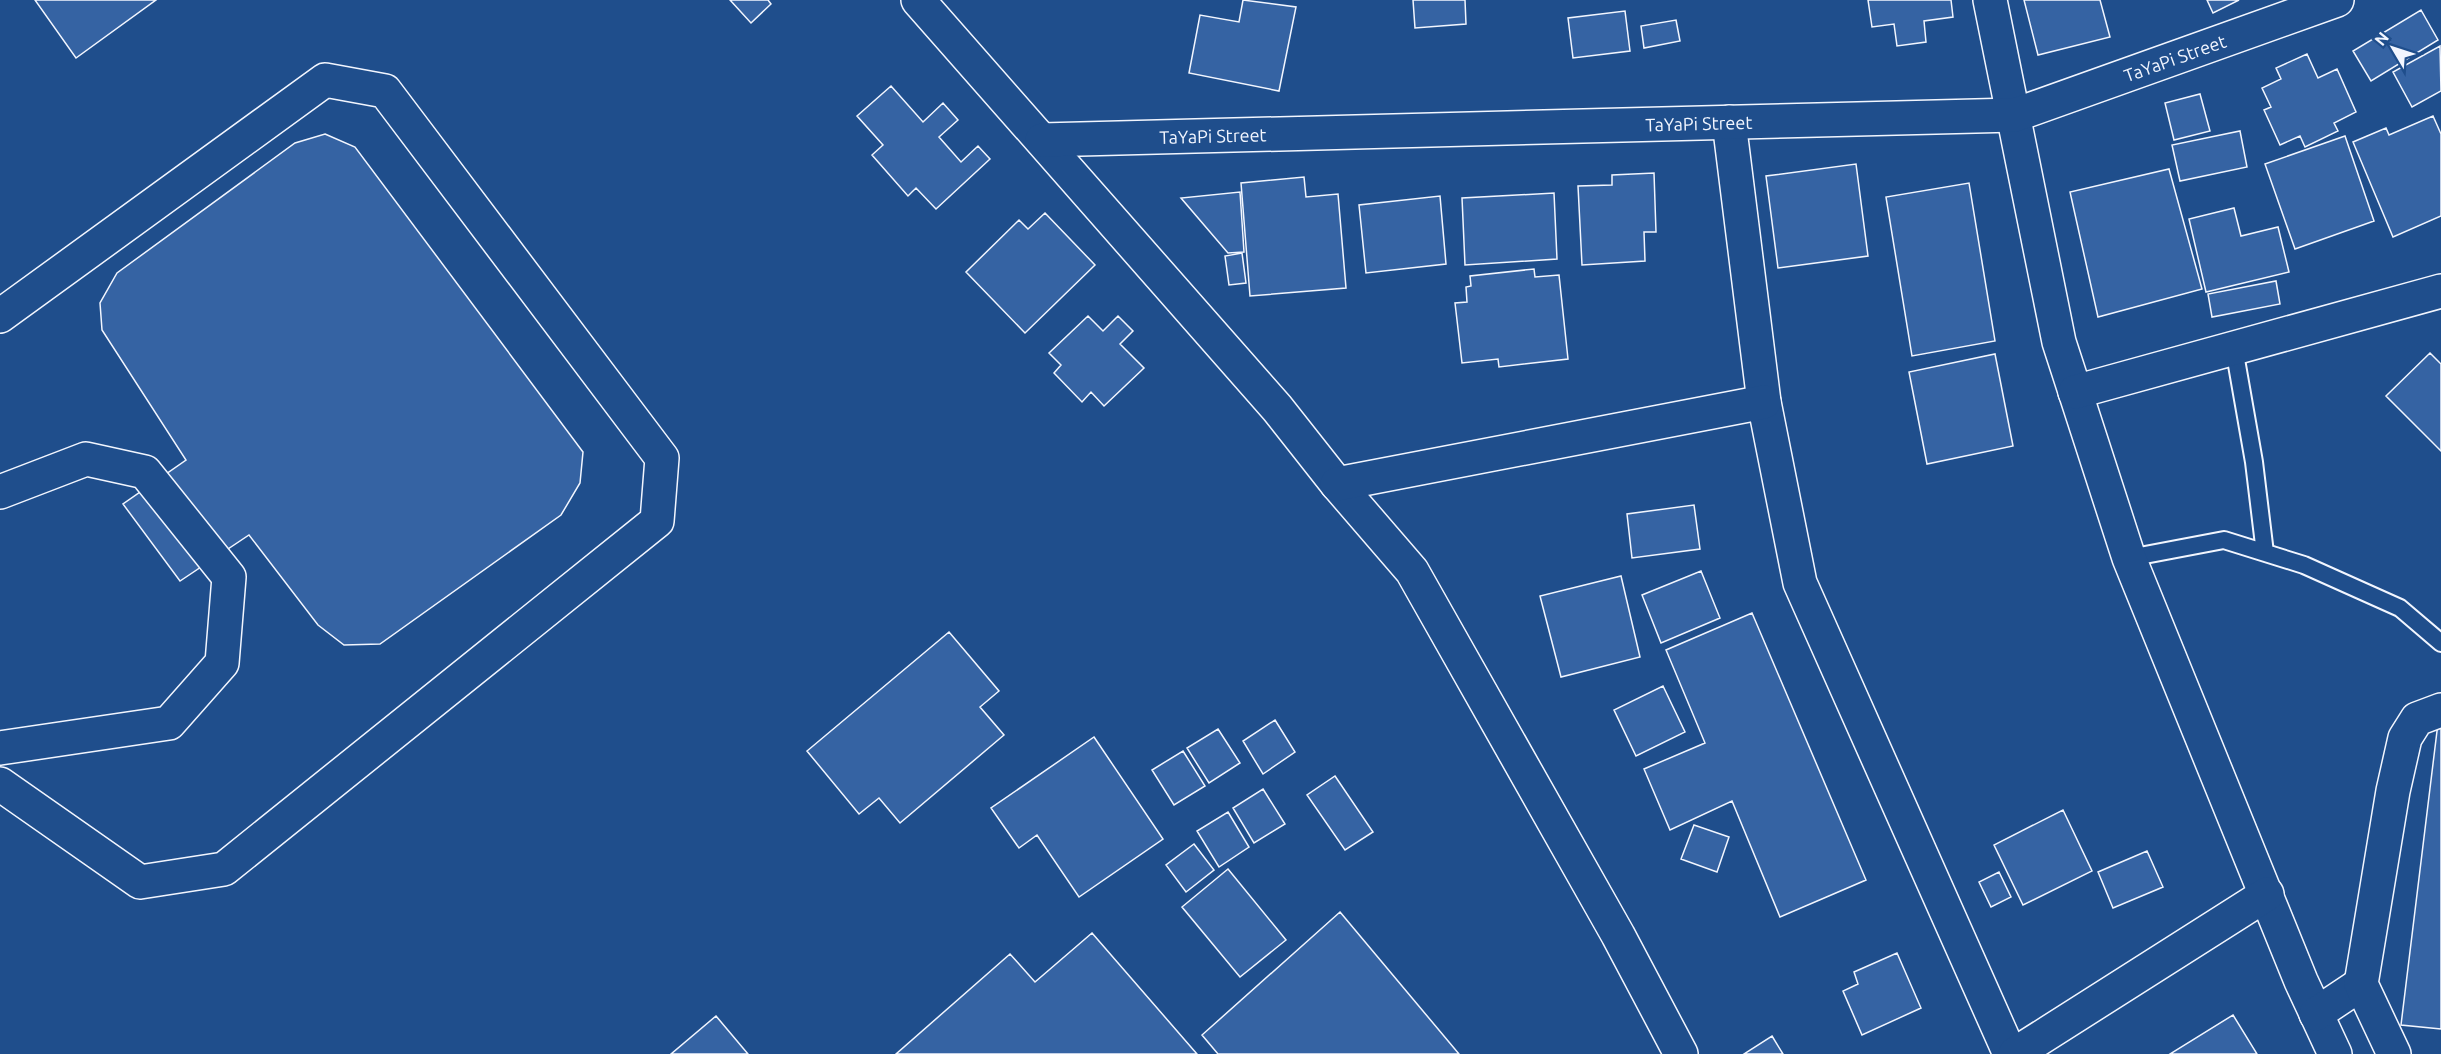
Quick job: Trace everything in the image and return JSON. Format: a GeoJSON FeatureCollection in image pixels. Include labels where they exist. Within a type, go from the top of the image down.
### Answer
{"type":"FeatureCollection","features":[{"type":"Feature","properties":{"kind":"street"},"geometry":{"type":"LineString","coordinates":[[918,0],[1277,408],[1337,484],[1412,571],[1618,935],[1681,1054]]}},
{"type":"Feature","properties":{"kind":"street"},"geometry":{"type":"LineString","coordinates":[[1990,0],[2059,342],[2129,558],[2266,894],[2335,1054]]}},
{"type":"Feature","properties":{"kind":"street","name":"TaYaPi Street"},"geometry":{"type":"LineString","coordinates":[[1042,140],[2015,115],[2337,0]]}},
{"type":"Feature","properties":{"kind":"street"},"geometry":{"type":"LineString","coordinates":[[0,316],[325,80],[386,91],[662,458],[657,521],[224,869],[140,882],[0,784]]}},
{"type":"Feature","properties":{"kind":"street"},"geometry":{"type":"LineString","coordinates":[[1728,122],[1764,402],[1800,583],[2010,1054]]}},
{"type":"Feature","properties":{"kind":"street"},"geometry":{"type":"LineString","coordinates":[[2075,392],[2441,291]]}},
{"type":"Feature","properties":{"kind":"street"},"geometry":{"type":"LineString","coordinates":[[1337,484],[1764,402]]}},
{"type":"Feature","properties":{"kind":"street"},"geometry":{"type":"LineString","coordinates":[[0,492],[86,459],[146,472],[229,577],[222,663],[169,723],[0,748]]}},
{"type":"Feature","properties":{"kind":"street"},"geometry":{"type":"LineString","coordinates":[[2394,1054],[2361,984],[2393,791],[2405,738],[2417,719],[2441,710]]}},
{"type":"Feature","properties":{"kind":"street"},"geometry":{"type":"LineString","coordinates":[[2015,1054],[2266,894]]}},
{"type":"Feature","properties":{"kind":"street"},"geometry":{"type":"LineString","coordinates":[[2316,1014],[2361,984]]}},
{"type":"Feature","properties":{"kind":"lane"},"geometry":{"type":"LineString","coordinates":[[2234,348],[2254,462],[2265,553]]}},
{"type":"Feature","properties":{"kind":"lane"},"geometry":{"type":"LineString","coordinates":[[2129,558],[2224,540],[2304,565],[2400,608],[2441,643]]}},
{"type":"Feature","properties":{"kind":"building"},"geometry":{"type":"Polygon","coordinates":[[[35,0],[156,0],[76,58],[35,0]]]}},
{"type":"Feature","properties":{"kind":"building"},"geometry":{"type":"Polygon","coordinates":[[[730,0],[768,0],[771,4],[751,23],[730,0]]]}},
{"type":"Feature","properties":{"kind":"building"},"geometry":{"type":"Polygon","coordinates":[[[1243,0],[1296,7],[1279,91],[1189,73],[1200,15],[1239,22],[1243,0]]]}},
{"type":"Feature","properties":{"kind":"building"},"geometry":{"type":"Polygon","coordinates":[[[1413,0],[1465,0],[1466,24],[1415,28],[1413,0]]]}},
{"type":"Feature","properties":{"kind":"building"},"geometry":{"type":"Polygon","coordinates":[[[1868,0],[1951,0],[1953,17],[1924,21],[1926,42],[1897,46],[1894,24],[1872,27],[1868,0]]]}},
{"type":"Feature","properties":{"kind":"building"},"geometry":{"type":"Polygon","coordinates":[[[2024,0],[2100,0],[2110,37],[2038,55],[2024,0]]]}},
{"type":"Feature","properties":{"kind":"building"},"geometry":{"type":"Polygon","coordinates":[[[2207,0],[2239,0],[2213,13],[2207,0]]]}},
{"type":"Feature","properties":{"kind":"building"},"geometry":{"type":"Polygon","coordinates":[[[2421,10],[2438,40],[2371,81],[2353,51],[2421,10]]]}},
{"type":"Feature","properties":{"kind":"building"},"geometry":{"type":"Polygon","coordinates":[[[1625,11],[1630,51],[1573,58],[1568,18],[1625,11]]]}},
{"type":"Feature","properties":{"kind":"building"},"geometry":{"type":"Polygon","coordinates":[[[1676,20],[1680,41],[1644,48],[1641,26],[1676,20]]]}},
{"type":"Feature","properties":{"kind":"building"},"geometry":{"type":"Polygon","coordinates":[[[2440,46],[2441,91],[2412,107],[2393,72],[2440,46]]]}},
{"type":"Feature","properties":{"kind":"building"},"geometry":{"type":"Polygon","coordinates":[[[2307,54],[2318,78],[2337,69],[2356,112],[2334,123],[2338,131],[2305,147],[2300,136],[2280,145],[2264,110],[2271,107],[2262,88],[2281,79],[2276,68],[2307,54]]]}},
{"type":"Feature","properties":{"kind":"building"},"geometry":{"type":"Polygon","coordinates":[[[891,86],[923,122],[943,103],[958,120],[939,137],[961,162],[978,146],[990,159],[936,209],[916,188],[908,196],[872,155],[883,145],[857,116],[891,86]]]}},
{"type":"Feature","properties":{"kind":"building"},"geometry":{"type":"Polygon","coordinates":[[[2200,94],[2210,131],[2174,140],[2165,103],[2200,94]]]}},
{"type":"Feature","properties":{"kind":"building"},"geometry":{"type":"Polygon","coordinates":[[[2433,116],[2441,134],[2441,216],[2393,237],[2353,142],[2386,128],[2389,135],[2433,116]]]}},
{"type":"Feature","properties":{"kind":"building"},"geometry":{"type":"Polygon","coordinates":[[[2240,131],[2247,167],[2180,181],[2172,145],[2240,131]]]}},
{"type":"Feature","properties":{"kind":"building"},"geometry":{"type":"Polygon","coordinates":[[[325,134],[355,147],[583,452],[580,483],[561,515],[380,644],[344,645],[318,625],[249,535],[180,581],[123,504],[186,460],[102,330],[100,303],[117,273],[295,143],[325,134]]]}},
{"type":"Feature","properties":{"kind":"building"},"geometry":{"type":"Polygon","coordinates":[[[2345,136],[2374,221],[2295,249],[2265,164],[2345,136]]]}},
{"type":"Feature","properties":{"kind":"building"},"geometry":{"type":"Polygon","coordinates":[[[1856,164],[1868,256],[1778,268],[1766,176],[1856,164]]]}},
{"type":"Feature","properties":{"kind":"building"},"geometry":{"type":"Polygon","coordinates":[[[2169,169],[2202,289],[2098,317],[2070,192],[2169,169]]]}},
{"type":"Feature","properties":{"kind":"building"},"geometry":{"type":"Polygon","coordinates":[[[1654,173],[1656,232],[1644,232],[1645,261],[1582,265],[1578,186],[1612,185],[1612,175],[1654,173]]]}},
{"type":"Feature","properties":{"kind":"building"},"geometry":{"type":"Polygon","coordinates":[[[1304,177],[1306,197],[1338,194],[1346,288],[1250,296],[1241,183],[1304,177]]]}},
{"type":"Feature","properties":{"kind":"building"},"geometry":{"type":"Polygon","coordinates":[[[1969,183],[1995,341],[1912,356],[1886,197],[1969,183]]]}},
{"type":"Feature","properties":{"kind":"building"},"geometry":{"type":"Polygon","coordinates":[[[1240,192],[1244,252],[1228,253],[1181,198],[1240,192]]]}},
{"type":"Feature","properties":{"kind":"building"},"geometry":{"type":"Polygon","coordinates":[[[1554,193],[1557,259],[1465,265],[1462,198],[1554,193]]]}},
{"type":"Feature","properties":{"kind":"building"},"geometry":{"type":"Polygon","coordinates":[[[1440,196],[1446,264],[1366,273],[1359,205],[1440,196]]]}},
{"type":"Feature","properties":{"kind":"building"},"geometry":{"type":"Polygon","coordinates":[[[2234,208],[2241,236],[2278,227],[2289,272],[2206,292],[2189,219],[2234,208]]]}},
{"type":"Feature","properties":{"kind":"building"},"geometry":{"type":"Polygon","coordinates":[[[1045,213],[1095,265],[1025,333],[966,272],[1019,220],[1028,229],[1045,213]]]}},
{"type":"Feature","properties":{"kind":"building"},"geometry":{"type":"Polygon","coordinates":[[[1242,253],[1246,283],[1229,285],[1225,256],[1242,253]]]}},
{"type":"Feature","properties":{"kind":"building"},"geometry":{"type":"Polygon","coordinates":[[[1534,269],[1535,277],[1559,275],[1568,359],[1499,367],[1498,359],[1462,363],[1455,303],[1467,302],[1466,287],[1471,286],[1470,276],[1534,269]]]}},
{"type":"Feature","properties":{"kind":"building"},"geometry":{"type":"Polygon","coordinates":[[[2276,281],[2280,304],[2212,317],[2208,294],[2276,281]]]}},
{"type":"Feature","properties":{"kind":"building"},"geometry":{"type":"Polygon","coordinates":[[[1088,316],[1103,331],[1118,316],[1133,331],[1120,344],[1144,368],[1104,406],[1091,392],[1082,402],[1054,373],[1061,365],[1049,353],[1088,316]]]}},
{"type":"Feature","properties":{"kind":"building"},"geometry":{"type":"Polygon","coordinates":[[[2430,353],[2441,364],[2441,451],[2386,396],[2430,353]]]}},
{"type":"Feature","properties":{"kind":"building"},"geometry":{"type":"Polygon","coordinates":[[[1995,354],[2013,446],[1927,464],[1909,372],[1995,354]]]}},
{"type":"Feature","properties":{"kind":"building"},"geometry":{"type":"Polygon","coordinates":[[[1694,505],[1700,549],[1632,558],[1627,514],[1694,505]]]}},
{"type":"Feature","properties":{"kind":"building"},"geometry":{"type":"Polygon","coordinates":[[[1701,571],[1720,618],[1661,643],[1642,595],[1701,571]]]}},
{"type":"Feature","properties":{"kind":"building"},"geometry":{"type":"Polygon","coordinates":[[[1621,576],[1640,657],[1561,677],[1540,596],[1621,576]]]}},
{"type":"Feature","properties":{"kind":"building"},"geometry":{"type":"Polygon","coordinates":[[[1752,613],[1866,880],[1780,917],[1732,801],[1670,830],[1644,769],[1705,743],[1666,650],[1752,613]]]}},
{"type":"Feature","properties":{"kind":"building"},"geometry":{"type":"Polygon","coordinates":[[[949,632],[999,691],[980,707],[1004,735],[900,823],[879,798],[859,814],[807,751],[949,632]]]}},
{"type":"Feature","properties":{"kind":"building"},"geometry":{"type":"Polygon","coordinates":[[[1663,686],[1685,732],[1636,756],[1614,710],[1663,686]]]}},
{"type":"Feature","properties":{"kind":"building"},"geometry":{"type":"Polygon","coordinates":[[[1275,720],[1295,752],[1263,774],[1243,741],[1275,720]]]}},
{"type":"Feature","properties":{"kind":"building"},"geometry":{"type":"Polygon","coordinates":[[[2438,723],[2441,724],[2441,1029],[2401,1025],[2438,723]]]}},
{"type":"Feature","properties":{"kind":"building"},"geometry":{"type":"Polygon","coordinates":[[[1218,729],[1240,763],[1209,783],[1187,748],[1218,729]]]}},
{"type":"Feature","properties":{"kind":"building"},"geometry":{"type":"Polygon","coordinates":[[[1094,737],[1163,839],[1079,897],[1037,835],[1019,848],[991,808],[1094,737]]]}},
{"type":"Feature","properties":{"kind":"building"},"geometry":{"type":"Polygon","coordinates":[[[1183,751],[1205,786],[1174,805],[1152,770],[1183,751]]]}},
{"type":"Feature","properties":{"kind":"building"},"geometry":{"type":"Polygon","coordinates":[[[1335,776],[1373,832],[1345,850],[1307,795],[1335,776]]]}},
{"type":"Feature","properties":{"kind":"building"},"geometry":{"type":"Polygon","coordinates":[[[1263,789],[1285,824],[1254,843],[1233,808],[1263,789]]]}},
{"type":"Feature","properties":{"kind":"building"},"geometry":{"type":"Polygon","coordinates":[[[2063,810],[2092,871],[2023,905],[1994,845],[2063,810]]]}},
{"type":"Feature","properties":{"kind":"building"},"geometry":{"type":"Polygon","coordinates":[[[1228,812],[1249,847],[1219,867],[1197,831],[1228,812]]]}},
{"type":"Feature","properties":{"kind":"building"},"geometry":{"type":"Polygon","coordinates":[[[1694,825],[1729,837],[1717,872],[1681,859],[1694,825]]]}},
{"type":"Feature","properties":{"kind":"building"},"geometry":{"type":"Polygon","coordinates":[[[1194,844],[1214,870],[1186,892],[1166,865],[1194,844]]]}},
{"type":"Feature","properties":{"kind":"building"},"geometry":{"type":"Polygon","coordinates":[[[2147,851],[2163,887],[2113,908],[2098,872],[2147,851]]]}},
{"type":"Feature","properties":{"kind":"building"},"geometry":{"type":"Polygon","coordinates":[[[1228,869],[1286,940],[1240,977],[1182,907],[1228,869]]]}},
{"type":"Feature","properties":{"kind":"building"},"geometry":{"type":"Polygon","coordinates":[[[1999,872],[2011,897],[1991,907],[1979,882],[1999,872]]]}},
{"type":"Feature","properties":{"kind":"building"},"geometry":{"type":"Polygon","coordinates":[[[1340,912],[1459,1054],[1218,1054],[1202,1035],[1340,912]]]}},
{"type":"Feature","properties":{"kind":"building"},"geometry":{"type":"Polygon","coordinates":[[[1092,933],[1197,1054],[896,1054],[1010,954],[1035,982],[1092,933]]]}},
{"type":"Feature","properties":{"kind":"building"},"geometry":{"type":"Polygon","coordinates":[[[1897,953],[1921,1008],[1862,1035],[1843,991],[1858,984],[1854,972],[1897,953]]]}},
{"type":"Feature","properties":{"kind":"building"},"geometry":{"type":"Polygon","coordinates":[[[2233,1015],[2257,1054],[2170,1054],[2233,1015]]]}},
{"type":"Feature","properties":{"kind":"building"},"geometry":{"type":"Polygon","coordinates":[[[716,1016],[748,1054],[671,1054],[716,1016]]]}},
{"type":"Feature","properties":{"kind":"building"},"geometry":{"type":"Polygon","coordinates":[[[1772,1036],[1783,1054],[1744,1054],[1772,1036]]]}}]}
